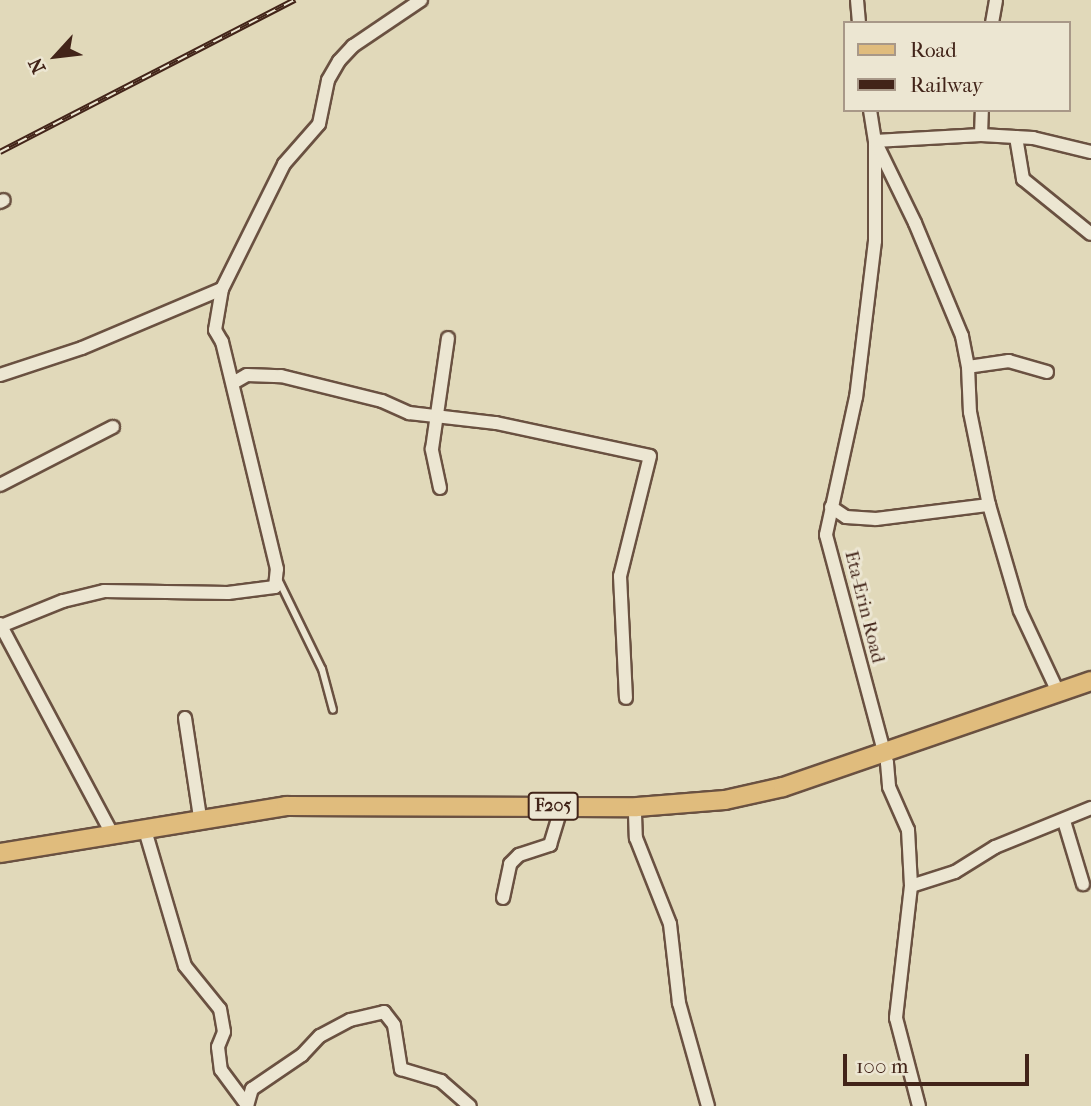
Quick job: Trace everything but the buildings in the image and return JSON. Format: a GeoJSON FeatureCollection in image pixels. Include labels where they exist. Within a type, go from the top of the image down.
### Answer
{"type":"FeatureCollection","features":[{"type":"Feature","properties":{"kind":"main road","name":"F205"},"geometry":{"type":"LineString","coordinates":[[0,853],[200,817],[341,802],[682,805],[755,794],[886,759],[1091,681]]}},
{"type":"Feature","properties":{"kind":"main road","name":"F205"},"geometry":{"type":"LineString","coordinates":[[0,863],[283,815],[700,813],[753,805],[1091,692]]}},
{"type":"Feature","properties":{"kind":"street"},"geometry":{"type":"LineString","coordinates":[[112,834],[1,625],[63,601],[104,591],[229,593],[275,587],[279,581],[233,383],[215,330],[222,289],[284,164],[319,124],[328,80],[339,61],[421,0]]}},
{"type":"Feature","properties":{"kind":"street"},"geometry":{"type":"LineString","coordinates":[[856,0],[859,21]]}},
{"type":"Feature","properties":{"kind":"street"},"geometry":{"type":"LineString","coordinates":[[992,21],[996,0]]}},
{"type":"Feature","properties":{"kind":"street","name":"Eta-Erin Road"},"geometry":{"type":"LineString","coordinates":[[870,112],[875,142],[875,240],[856,397],[826,535],[886,759],[889,787],[908,830],[911,886],[896,1018],[919,1106]]}},
{"type":"Feature","properties":{"kind":"street"},"geometry":{"type":"LineString","coordinates":[[981,135],[982,112]]}},
{"type":"Feature","properties":{"kind":"street"},"geometry":{"type":"LineString","coordinates":[[1058,692],[1020,611],[989,505],[970,412],[968,367],[962,336],[875,142],[981,135],[1033,138],[1091,152]]}},
{"type":"Feature","properties":{"kind":"street"},"geometry":{"type":"LineString","coordinates":[[1016,138],[1023,179],[1091,234]]}},
{"type":"Feature","properties":{"kind":"street"},"geometry":{"type":"LineString","coordinates":[[0,375],[82,348],[222,289]]}},
{"type":"Feature","properties":{"kind":"street"},"geometry":{"type":"LineString","coordinates":[[440,488],[432,459],[437,414],[445,381],[448,338]]}},
{"type":"Feature","properties":{"kind":"street"},"geometry":{"type":"LineString","coordinates":[[968,367],[1009,361],[1047,372]]}},
{"type":"Feature","properties":{"kind":"street"},"geometry":{"type":"LineString","coordinates":[[233,383],[247,375],[281,376],[382,401],[409,412],[437,414],[650,456],[620,576],[626,698]]}},
{"type":"Feature","properties":{"kind":"street"},"geometry":{"type":"LineString","coordinates":[[0,485],[113,427]]}},
{"type":"Feature","properties":{"kind":"street"},"geometry":{"type":"LineString","coordinates":[[831,508],[846,517],[876,519],[989,505]]}},
{"type":"Feature","properties":{"kind":"street"},"geometry":{"type":"LineString","coordinates":[[186,718],[200,817]]}},
{"type":"Feature","properties":{"kind":"street"},"geometry":{"type":"LineString","coordinates":[[911,886],[955,872],[995,847],[1091,808]]}},
{"type":"Feature","properties":{"kind":"street"},"geometry":{"type":"LineString","coordinates":[[635,814],[636,838],[670,924],[679,1003],[708,1106]]}},
{"type":"Feature","properties":{"kind":"street"},"geometry":{"type":"LineString","coordinates":[[503,898],[510,864],[519,855],[550,845],[559,815]]}},
{"type":"Feature","properties":{"kind":"street"},"geometry":{"type":"LineString","coordinates":[[1064,821],[1083,884]]}},
{"type":"Feature","properties":{"kind":"street"},"geometry":{"type":"LineString","coordinates":[[147,838],[185,966],[220,1009],[224,1032],[218,1046],[221,1070],[247,1106]]}},
{"type":"Feature","properties":{"kind":"street"},"geometry":{"type":"LineString","coordinates":[[247,1106],[252,1088],[302,1055],[320,1036],[349,1020],[384,1012],[394,1025],[401,1069],[441,1081],[470,1106]]}},
{"type":"Feature","properties":{"kind":"lane"},"geometry":{"type":"LineString","coordinates":[[279,581],[322,669],[334,710]]}},
{"type":"Feature","properties":{"kind":"railway"},"geometry":{"type":"LineString","coordinates":[[0,152],[295,0]]}}]}
